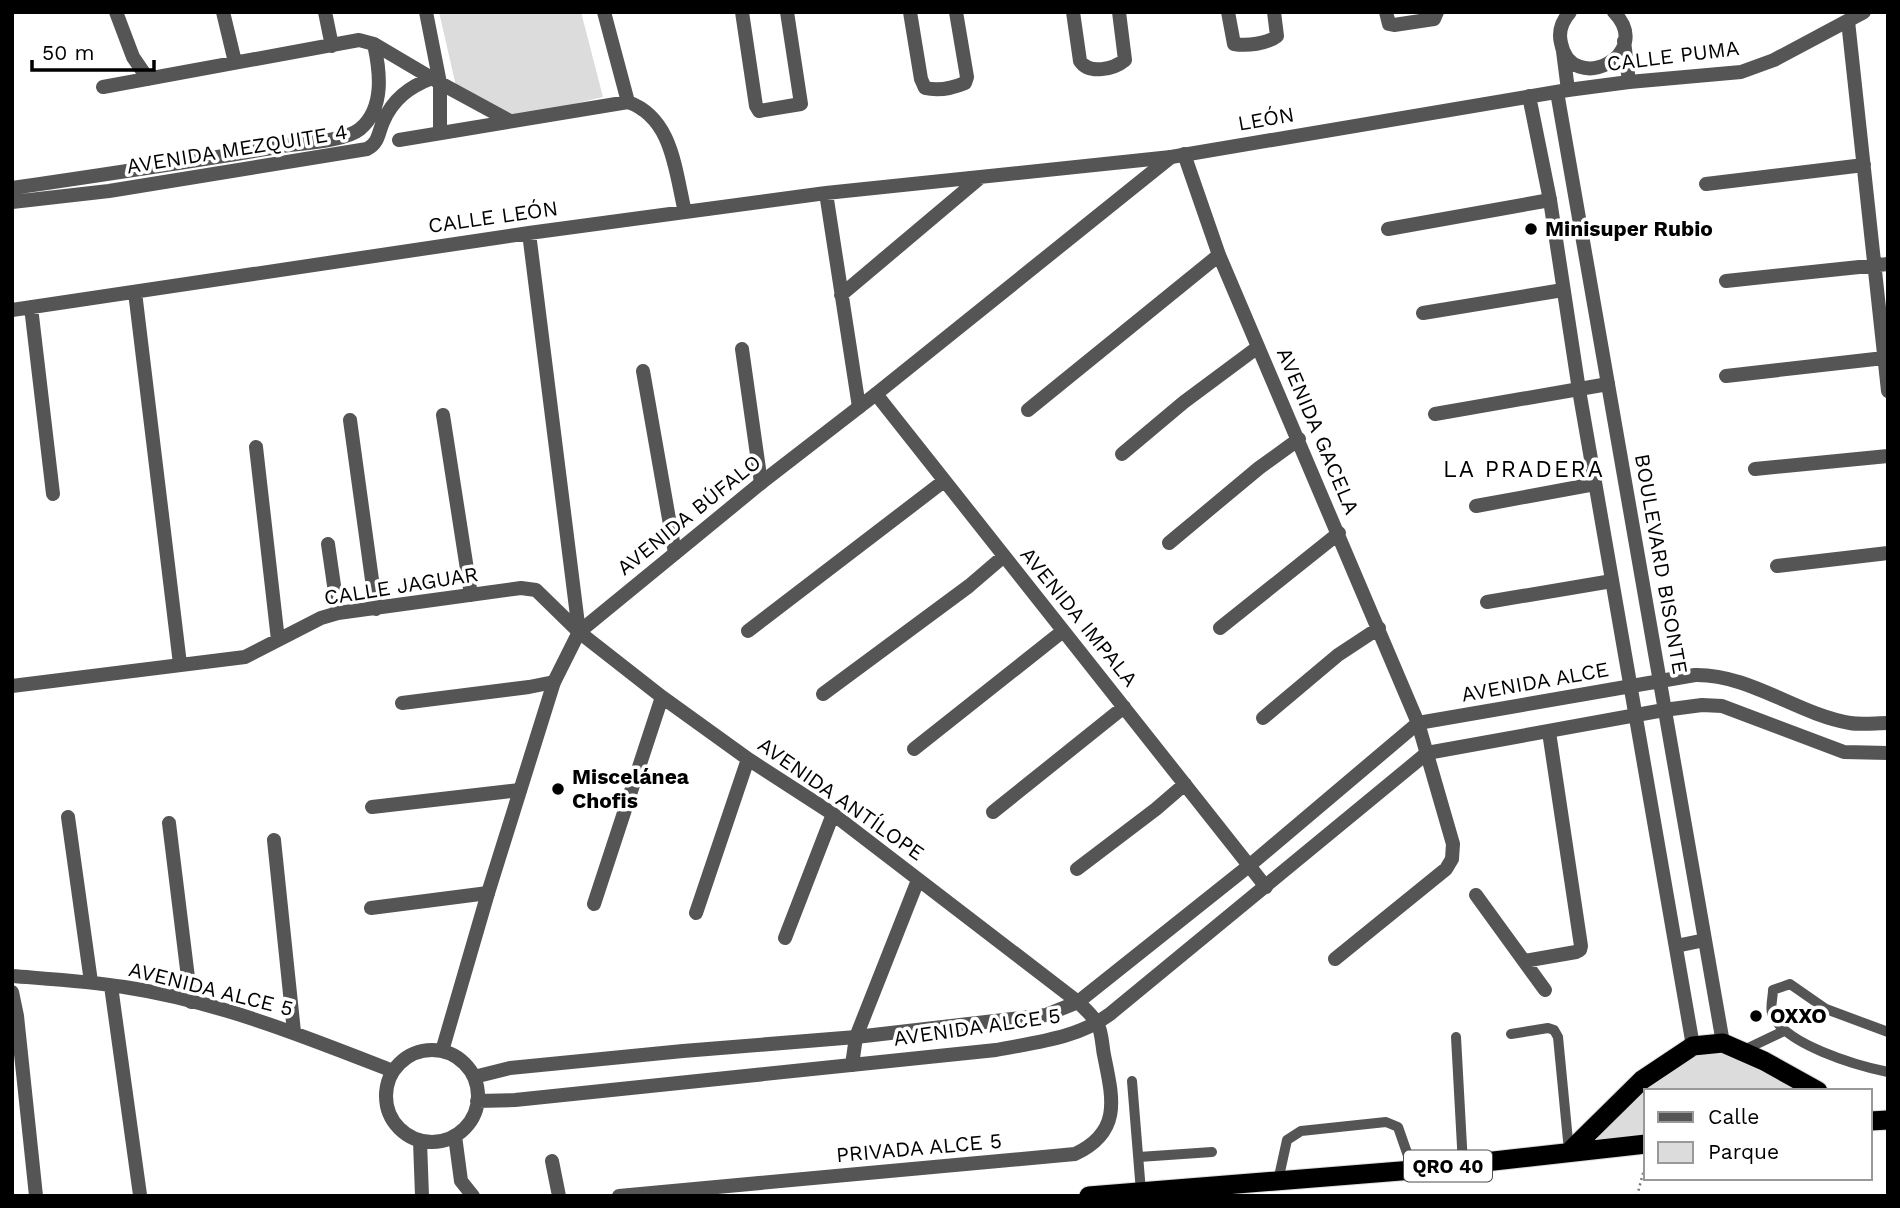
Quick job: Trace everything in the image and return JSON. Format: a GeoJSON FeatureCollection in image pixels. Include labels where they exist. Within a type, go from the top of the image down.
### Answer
{"type":"FeatureCollection","features":[{"type":"Feature","properties":{"kind":"highway"},"geometry":{"type":"LineString","coordinates":[[1569,1152],[1642,1080],[1693,1046],[1723,1043],[1765,1061],[1814,1089]]}},
{"type":"Feature","properties":{"kind":"highway","name":"QRO 40"},"geometry":{"type":"LineString","coordinates":[[1089,1196],[1413,1170],[1644,1144]]}},
{"type":"Feature","properties":{"kind":"highway"},"geometry":{"type":"LineString","coordinates":[[1165,1196],[1232,1185]]}},
{"type":"Feature","properties":{"kind":"street"},"geometry":{"type":"LineString","coordinates":[[116,12],[133,57],[148,79]]}},
{"type":"Feature","properties":{"kind":"street"},"geometry":{"type":"LineString","coordinates":[[223,12],[235,62]]}},
{"type":"Feature","properties":{"kind":"street"},"geometry":{"type":"LineString","coordinates":[[325,12],[332,46]]}},
{"type":"Feature","properties":{"kind":"street"},"geometry":{"type":"LineString","coordinates":[[426,12],[440,133]]}},
{"type":"Feature","properties":{"kind":"street"},"geometry":{"type":"LineString","coordinates":[[604,12],[628,102]]}},
{"type":"Feature","properties":{"kind":"street"},"geometry":{"type":"LineString","coordinates":[[742,12],[756,106],[760,111],[801,104],[787,12]]}},
{"type":"Feature","properties":{"kind":"street"},"geometry":{"type":"LineString","coordinates":[[910,12],[921,79],[925,88],[930,89],[959,85],[965,83],[967,78],[956,12]]}},
{"type":"Feature","properties":{"kind":"street"},"geometry":{"type":"LineString","coordinates":[[1073,12],[1080,61],[1084,67],[1092,69],[1119,65],[1125,60],[1119,12]]}},
{"type":"Feature","properties":{"kind":"street"},"geometry":{"type":"LineString","coordinates":[[1228,12],[1232,40],[1234,44],[1243,45],[1273,40],[1277,36],[1274,12]]}},
{"type":"Feature","properties":{"kind":"street"},"geometry":{"type":"LineString","coordinates":[[1386,12],[1389,24],[1394,25],[1428,21],[1434,19],[1437,12]]}},
{"type":"Feature","properties":{"kind":"street","name":"BOULEVARD BISONTE"},"geometry":{"type":"LineString","coordinates":[[1570,12],[1560,31],[1563,49],[1562,91],[1608,384],[1723,1043]]}},
{"type":"Feature","properties":{"kind":"street"},"geometry":{"type":"LineString","coordinates":[[1614,12],[1622,23],[1629,82]]}},
{"type":"Feature","properties":{"kind":"street","name":"CALLE PUMA"},"geometry":{"type":"LineString","coordinates":[[1562,91],[1741,72],[1774,60],[1864,12]]}},
{"type":"Feature","properties":{"kind":"street"},"geometry":{"type":"LineString","coordinates":[[1848,21],[1864,165],[1881,265],[1884,358],[1888,391]]}},
{"type":"Feature","properties":{"kind":"street"},"geometry":{"type":"LineString","coordinates":[[103,87],[359,40],[374,44],[510,121]]}},
{"type":"Feature","properties":{"kind":"street"},"geometry":{"type":"LineString","coordinates":[[1563,49],[1567,57],[1583,68],[1601,68],[1617,58],[1624,41]]}},
{"type":"Feature","properties":{"kind":"street","name":"AVENIDA MEZQUITE 4"},"geometry":{"type":"LineString","coordinates":[[12,202],[109,191],[367,149],[377,140],[379,85],[374,44]]}},
{"type":"Feature","properties":{"kind":"street","name":"AVENIDA MEZQUITE 4"},"geometry":{"type":"LineString","coordinates":[[12,188],[347,135],[377,120],[410,88],[436,81]]}},
{"type":"Feature","properties":{"kind":"street","name":"LEÓN"},"geometry":{"type":"LineString","coordinates":[[981,177],[1178,155],[1562,91]]}},
{"type":"Feature","properties":{"kind":"street"},"geometry":{"type":"LineString","coordinates":[[1529,96],[1550,200],[1579,390],[1693,1046]]}},
{"type":"Feature","properties":{"kind":"street"},"geometry":{"type":"LineString","coordinates":[[399,140],[628,102],[654,116],[666,134],[685,212]]}},
{"type":"Feature","properties":{"kind":"street"},"geometry":{"type":"LineString","coordinates":[[274,148],[276,165]]}},
{"type":"Feature","properties":{"kind":"street","name":"AVENIDA GACELA"},"geometry":{"type":"LineString","coordinates":[[1178,155],[1418,723],[1453,844],[1452,859],[1446,869],[1335,959]]}},
{"type":"Feature","properties":{"kind":"street","name":"AVENIDA BÚFALO"},"geometry":{"type":"LineString","coordinates":[[442,1051],[554,682],[579,632],[761,483],[1178,155]]}},
{"type":"Feature","properties":{"kind":"street"},"geometry":{"type":"LineString","coordinates":[[1706,184],[1864,165]]}},
{"type":"Feature","properties":{"kind":"street"},"geometry":{"type":"LineString","coordinates":[[106,174],[109,191]]}},
{"type":"Feature","properties":{"kind":"street"},"geometry":{"type":"LineString","coordinates":[[841,295],[981,177]]}},
{"type":"Feature","properties":{"kind":"street","name":"CALLE LEÓN"},"geometry":{"type":"LineString","coordinates":[[12,310],[529,233],[826,193],[981,177]]}},
{"type":"Feature","properties":{"kind":"street"},"geometry":{"type":"LineString","coordinates":[[826,193],[859,407]]}},
{"type":"Feature","properties":{"kind":"street"},"geometry":{"type":"LineString","coordinates":[[1388,229],[1550,200]]}},
{"type":"Feature","properties":{"kind":"street"},"geometry":{"type":"LineString","coordinates":[[529,233],[579,632]]}},
{"type":"Feature","properties":{"kind":"street"},"geometry":{"type":"LineString","coordinates":[[1028,410],[1220,255]]}},
{"type":"Feature","properties":{"kind":"street"},"geometry":{"type":"LineString","coordinates":[[1726,281],[1881,265]]}},
{"type":"Feature","properties":{"kind":"street"},"geometry":{"type":"LineString","coordinates":[[1423,313],[1563,290]]}},
{"type":"Feature","properties":{"kind":"street"},"geometry":{"type":"LineString","coordinates":[[135,292],[180,664]]}},
{"type":"Feature","properties":{"kind":"street"},"geometry":{"type":"LineString","coordinates":[[32,307],[54,494]]}},
{"type":"Feature","properties":{"kind":"street"},"geometry":{"type":"LineString","coordinates":[[1122,454],[1184,402],[1258,347]]}},
{"type":"Feature","properties":{"kind":"street"},"geometry":{"type":"LineString","coordinates":[[742,349],[761,483]]}},
{"type":"Feature","properties":{"kind":"street"},"geometry":{"type":"LineString","coordinates":[[1726,376],[1884,358]]}},
{"type":"Feature","properties":{"kind":"street"},"geometry":{"type":"LineString","coordinates":[[643,371],[675,553]]}},
{"type":"Feature","properties":{"kind":"street"},"geometry":{"type":"LineString","coordinates":[[1435,414],[1608,384]]}},
{"type":"Feature","properties":{"kind":"street","name":"AVENIDA IMPALA"},"geometry":{"type":"LineString","coordinates":[[876,394],[1266,887]]}},
{"type":"Feature","properties":{"kind":"street"},"geometry":{"type":"LineString","coordinates":[[443,415],[471,595]]}},
{"type":"Feature","properties":{"kind":"street"},"geometry":{"type":"LineString","coordinates":[[350,420],[376,609]]}},
{"type":"Feature","properties":{"kind":"street"},"geometry":{"type":"LineString","coordinates":[[1169,543],[1259,468],[1299,439]]}},
{"type":"Feature","properties":{"kind":"street"},"geometry":{"type":"LineString","coordinates":[[256,447],[278,640]]}},
{"type":"Feature","properties":{"kind":"street"},"geometry":{"type":"LineString","coordinates":[[1755,468],[1888,456]]}},
{"type":"Feature","properties":{"kind":"street"},"geometry":{"type":"LineString","coordinates":[[748,631],[944,481]]}},
{"type":"Feature","properties":{"kind":"street"},"geometry":{"type":"LineString","coordinates":[[1476,506],[1595,484]]}},
{"type":"Feature","properties":{"kind":"street"},"geometry":{"type":"LineString","coordinates":[[1220,628],[1339,533]]}},
{"type":"Feature","properties":{"kind":"street"},"geometry":{"type":"LineString","coordinates":[[328,544],[338,612]]}},
{"type":"Feature","properties":{"kind":"street"},"geometry":{"type":"LineString","coordinates":[[1777,566],[1888,553]]}},
{"type":"Feature","properties":{"kind":"street"},"geometry":{"type":"LineString","coordinates":[[823,694],[969,586],[1004,556]]}},
{"type":"Feature","properties":{"kind":"street"},"geometry":{"type":"LineString","coordinates":[[1487,602],[1612,581]]}},
{"type":"Feature","properties":{"kind":"street","name":"CALLE JAGUAR"},"geometry":{"type":"LineString","coordinates":[[12,686],[245,657],[338,612],[522,588],[536,590],[579,632]]}},
{"type":"Feature","properties":{"kind":"street"},"geometry":{"type":"LineString","coordinates":[[1263,718],[1338,655],[1378,628]]}},
{"type":"Feature","properties":{"kind":"street"},"geometry":{"type":"LineString","coordinates":[[914,748],[1063,631]]}},
{"type":"Feature","properties":{"kind":"street","name":"AVENIDA ANTÍLOPE"},"geometry":{"type":"LineString","coordinates":[[579,632],[748,760],[833,814],[1078,1002],[1097,1024]]}},
{"type":"Feature","properties":{"kind":"street","name":"AVENIDA ALCE"},"geometry":{"type":"LineString","coordinates":[[1418,723],[1708,675],[1852,723],[1888,723]]}},
{"type":"Feature","properties":{"kind":"street"},"geometry":{"type":"LineString","coordinates":[[402,703],[554,682]]}},
{"type":"Feature","properties":{"kind":"street"},"geometry":{"type":"LineString","coordinates":[[594,904],[662,697]]}},
{"type":"Feature","properties":{"kind":"street"},"geometry":{"type":"LineString","coordinates":[[1427,753],[1664,710],[1713,704],[1844,752],[1888,753]]}},
{"type":"Feature","properties":{"kind":"street"},"geometry":{"type":"LineString","coordinates":[[993,812],[1124,707]]}},
{"type":"Feature","properties":{"kind":"street","name":"AVENIDA ALCE 5"},"geometry":{"type":"LineString","coordinates":[[474,1077],[510,1068],[856,1037],[1046,1015],[1078,1002],[1250,865],[1418,723]]}},
{"type":"Feature","properties":{"kind":"street"},"geometry":{"type":"LineString","coordinates":[[1524,961],[1576,952],[1581,946],[1549,732]]}},
{"type":"Feature","properties":{"kind":"street","name":"AVENIDA ALCE 5"},"geometry":{"type":"LineString","coordinates":[[477,1101],[515,1100],[996,1050],[1074,1035],[1097,1024],[1427,753]]}},
{"type":"Feature","properties":{"kind":"street"},"geometry":{"type":"LineString","coordinates":[[696,913],[748,760]]}},
{"type":"Feature","properties":{"kind":"street"},"geometry":{"type":"LineString","coordinates":[[1077,869],[1185,784]]}},
{"type":"Feature","properties":{"kind":"street"},"geometry":{"type":"LineString","coordinates":[[372,807],[520,790]]}},
{"type":"Feature","properties":{"kind":"street"},"geometry":{"type":"LineString","coordinates":[[785,938],[833,814]]}},
{"type":"Feature","properties":{"kind":"street"},"geometry":{"type":"LineString","coordinates":[[68,817],[91,982]]}},
{"type":"Feature","properties":{"kind":"street"},"geometry":{"type":"LineString","coordinates":[[169,823],[191,1002]]}},
{"type":"Feature","properties":{"kind":"street"},"geometry":{"type":"LineString","coordinates":[[274,841],[294,1032]]}},
{"type":"Feature","properties":{"kind":"street"},"geometry":{"type":"LineString","coordinates":[[852,1065],[856,1037],[918,880]]}},
{"type":"Feature","properties":{"kind":"street"},"geometry":{"type":"LineString","coordinates":[[371,908],[488,893]]}},
{"type":"Feature","properties":{"kind":"street"},"geometry":{"type":"LineString","coordinates":[[1476,895],[1545,989]]}},
{"type":"Feature","properties":{"kind":"street"},"geometry":{"type":"LineString","coordinates":[[1676,946],[1705,940]]}},
{"type":"Feature","properties":{"kind":"street","name":"AVENIDA ALCE 5"},"geometry":{"type":"LineString","coordinates":[[12,976],[91,982],[191,1002],[294,1032],[393,1071]]}},
{"type":"Feature","properties":{"kind":"street"},"geometry":{"type":"LineString","coordinates":[[111,986],[140,1195]]}},
{"type":"Feature","properties":{"kind":"street"},"geometry":{"type":"LineString","coordinates":[[12,992],[17,1016],[36,1196]]}},
{"type":"Feature","properties":{"kind":"street","name":"PRIVADA ALCE 5"},"geometry":{"type":"LineString","coordinates":[[619,1196],[1075,1154],[1093,1146],[1104,1134],[1110,1119],[1111,1086],[1097,1024]]}},
{"type":"Feature","properties":{"kind":"street"},"geometry":{"type":"LineString","coordinates":[[423,1051],[442,1051],[455,1057],[474,1077],[477,1101],[466,1128],[455,1136],[438,1142],[420,1141],[404,1134],[392,1121],[386,1105],[386,1087],[393,1071],[406,1058],[423,1051]]}},
{"type":"Feature","properties":{"kind":"street"},"geometry":{"type":"LineString","coordinates":[[455,1136],[461,1181],[473,1196]]}},
{"type":"Feature","properties":{"kind":"street"},"geometry":{"type":"LineString","coordinates":[[420,1141],[422,1196]]}},
{"type":"Feature","properties":{"kind":"street"},"geometry":{"type":"LineString","coordinates":[[552,1161],[559,1196]]}},
{"type":"Feature","properties":{"kind":"lane"},"geometry":{"type":"LineString","coordinates":[[1888,1032],[1826,1009],[1790,984],[1773,990],[1772,1012],[1784,1031],[1830,1055],[1888,1072]]}},
{"type":"Feature","properties":{"kind":"lane"},"geometry":{"type":"LineString","coordinates":[[1511,1034],[1548,1028],[1554,1030],[1558,1037],[1569,1152]]}},
{"type":"Feature","properties":{"kind":"lane"},"geometry":{"type":"LineString","coordinates":[[1742,1051],[1784,1031]]}},
{"type":"Feature","properties":{"kind":"lane"},"geometry":{"type":"LineString","coordinates":[[1456,1037],[1463,1165]]}},
{"type":"Feature","properties":{"kind":"lane"},"geometry":{"type":"LineString","coordinates":[[1132,1081],[1141,1192]]}},
{"type":"Feature","properties":{"kind":"lane"},"geometry":{"type":"LineString","coordinates":[[1278,1182],[1287,1140],[1301,1131],[1385,1122],[1398,1127],[1413,1170]]}},
{"type":"Feature","properties":{"kind":"lane"},"geometry":{"type":"LineString","coordinates":[[1139,1157],[1212,1152]]}},
{"type":"Feature","properties":{"kind":"path"},"geometry":{"type":"LineString","coordinates":[[1637,1196],[1644,1170]]}},
{"type":"Feature","properties":{"kind":"green space"},"geometry":{"type":"Polygon","coordinates":[[[439,12],[581,12],[603,97],[514,118],[456,86],[439,12]]]}},
{"type":"Feature","properties":{"kind":"green space"},"geometry":{"type":"Polygon","coordinates":[[[1723,1043],[1814,1089],[1644,1089],[1644,1144],[1569,1152],[1642,1080],[1723,1043]]]}},
{"type":"Feature","properties":{"kind":"place","name":"Minisuper Rubio"},"geometry":{"type":"Point","coordinates":[1531,229]}},
{"type":"Feature","properties":{"kind":"place","name":"Miscelánea Chofis"},"geometry":{"type":"Point","coordinates":[558,789]}},
{"type":"Feature","properties":{"kind":"place","name":"OXXO"},"geometry":{"type":"Point","coordinates":[1756,1016]}},
{"type":"Feature","properties":{"kind":"district","name":"LA PRADERA"},"geometry":{"type":"Point","coordinates":[1524,469]}}]}
